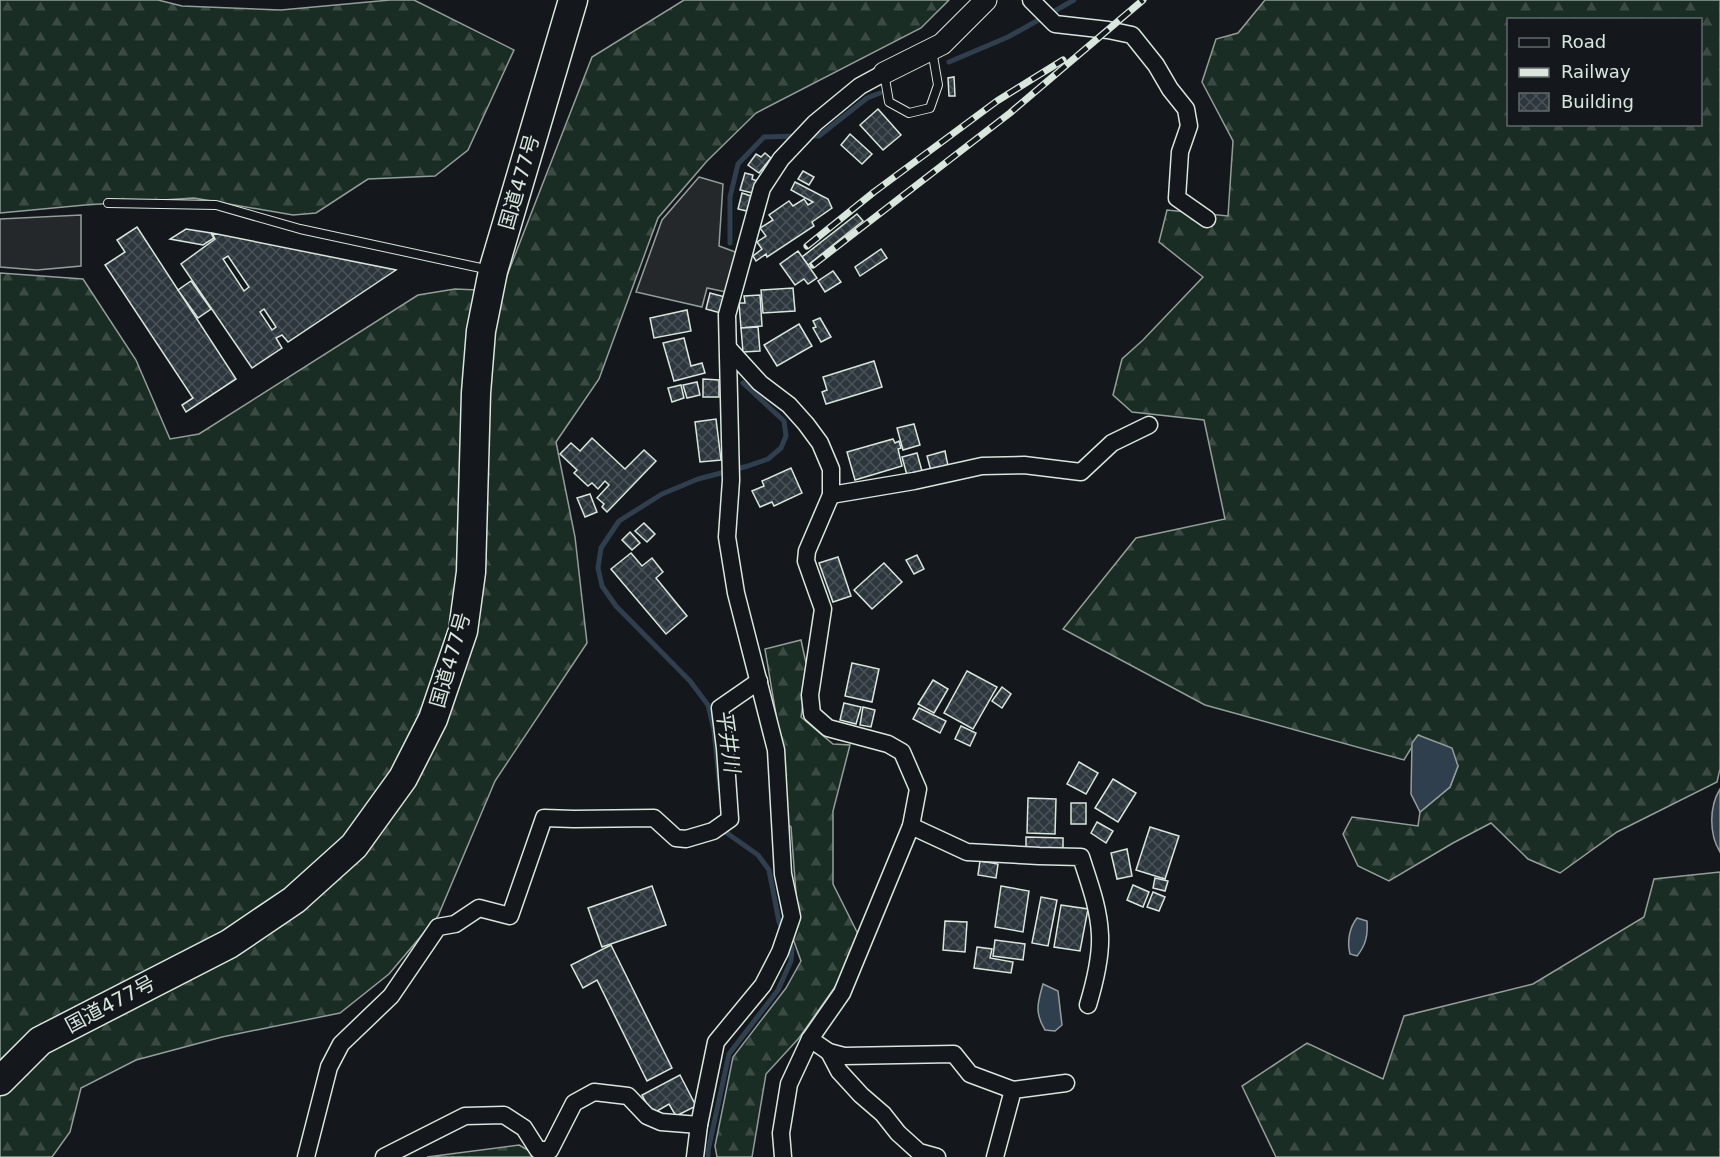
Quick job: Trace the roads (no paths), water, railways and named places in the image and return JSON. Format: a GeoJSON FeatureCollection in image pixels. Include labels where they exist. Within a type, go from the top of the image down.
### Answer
{"type":"FeatureCollection","features":[{"type":"Feature","properties":{"kind":"highway","name":"国道477号"},"geometry":{"type":"LineString","coordinates":[[0,1081],[40,1041],[229,944],[294,900],[354,846],[403,778],[433,719],[463,630],[471,572],[476,393],[481,331],[493,271],[573,0]]}},
{"type":"Feature","properties":{"kind":"street"},"geometry":{"type":"LineString","coordinates":[[695,1157],[699,1125],[716,1042],[763,985],[780,952],[792,917],[783,874],[776,750],[736,593],[727,537],[731,480],[728,315],[762,188],[781,159],[815,123],[860,86],[942,44],[986,0]]}},
{"type":"Feature","properties":{"kind":"street"},"geometry":{"type":"LineString","coordinates":[[1031,0],[1055,24],[1132,35],[1186,109],[1189,126],[1180,152],[1177,198],[1207,219]]}},
{"type":"Feature","properties":{"kind":"street"},"geometry":{"type":"LineString","coordinates":[[729,349],[760,383],[789,405],[806,424],[820,443],[831,469],[831,495],[807,550],[806,561],[823,609],[810,695],[812,714],[828,728],[888,744],[902,752],[918,789],[911,826],[842,993],[810,1039],[789,1084],[781,1133],[783,1157]]}},
{"type":"Feature","properties":{"kind":"street"},"geometry":{"type":"LineString","coordinates":[[831,495],[914,482],[982,466],[1024,465],[1081,472],[1112,443],[1149,425]]}},
{"type":"Feature","properties":{"kind":"street"},"geometry":{"type":"LineString","coordinates":[[306,1157],[329,1067],[341,1044],[391,996],[438,927],[454,924],[479,908],[510,916],[544,818],[654,818],[676,838],[686,839],[713,831],[730,819],[720,708],[759,681]]}},
{"type":"Feature","properties":{"kind":"street"},"geometry":{"type":"LineString","coordinates":[[911,826],[967,852],[1081,857],[1095,898],[1100,936],[1094,984],[1088,1005]]}},
{"type":"Feature","properties":{"kind":"street"},"geometry":{"type":"LineString","coordinates":[[810,1039],[829,1052],[844,1056],[954,1054],[970,1074],[1013,1090],[1066,1083]]}},
{"type":"Feature","properties":{"kind":"street"},"geometry":{"type":"LineString","coordinates":[[829,1052],[839,1071],[905,1139],[919,1152],[938,1157]]}},
{"type":"Feature","properties":{"kind":"street"},"geometry":{"type":"LineString","coordinates":[[995,1157],[1013,1090]]}},
{"type":"Feature","properties":{"kind":"street"},"geometry":{"type":"LineString","coordinates":[[384,1157],[465,1116],[504,1115],[524,1128],[538,1150],[550,1150],[574,1103],[594,1092],[628,1096],[647,1116],[661,1122],[699,1125]]}},
{"type":"Feature","properties":{"kind":"lane"},"geometry":{"type":"LineString","coordinates":[[884,73],[889,102],[909,113],[930,108],[938,85],[932,49]]}},
{"type":"Feature","properties":{"kind":"lane"},"geometry":{"type":"LineString","coordinates":[[108,203],[216,205],[300,229],[493,271]]}},
{"type":"Feature","properties":{"kind":"water"},"geometry":{"type":"Polygon","coordinates":[[[1418,735],[1452,748],[1458,766],[1450,787],[1420,812],[1411,794],[1412,743],[1418,735]]]}},
{"type":"Feature","properties":{"kind":"water"},"geometry":{"type":"Polygon","coordinates":[[[1720,789],[1720,852],[1712,829],[1712,812],[1720,789]]]}},
{"type":"Feature","properties":{"kind":"water"},"geometry":{"type":"Polygon","coordinates":[[[1357,918],[1367,921],[1367,935],[1357,956],[1350,954],[1349,935],[1357,918]]]}},
{"type":"Feature","properties":{"kind":"water"},"geometry":{"type":"Polygon","coordinates":[[[1043,984],[1058,991],[1062,1025],[1055,1031],[1045,1030],[1039,1018],[1039,1002],[1043,984]]]}},
{"type":"Feature","properties":{"kind":"waterway","name":"平井川"},"geometry":{"type":"LineString","coordinates":[[949,62],[1008,37],[1074,0]]}},
{"type":"Feature","properties":{"kind":"waterway","name":"平井川"},"geometry":{"type":"LineString","coordinates":[[807,136],[819,136],[867,98],[880,93]]}},
{"type":"Feature","properties":{"kind":"waterway","name":"平井川"},"geometry":{"type":"LineString","coordinates":[[730,243],[730,197],[738,164],[764,137],[798,136]]}},
{"type":"Feature","properties":{"kind":"waterway","name":"平井川"},"geometry":{"type":"LineString","coordinates":[[720,789],[714,730],[708,705],[690,681],[616,606],[602,586],[598,568],[601,548],[619,521],[662,494],[698,479],[768,459],[781,448],[786,436],[784,421],[743,383]]}},
{"type":"Feature","properties":{"kind":"waterway","name":"平井川"},"geometry":{"type":"LineString","coordinates":[[724,828],[724,831],[758,855],[769,870],[779,922],[783,930]]}},
{"type":"Feature","properties":{"kind":"waterway","name":"平井川"},"geometry":{"type":"LineString","coordinates":[[708,1157],[729,1054],[778,990],[791,961],[792,949],[789,941]]}},
{"type":"Feature","properties":{"kind":"railway"},"geometry":{"type":"LineString","coordinates":[[813,265],[1010,113],[1143,0]]}},
{"type":"Feature","properties":{"kind":"railway"},"geometry":{"type":"LineString","coordinates":[[807,246],[874,192],[997,101],[1063,60]]}}]}
